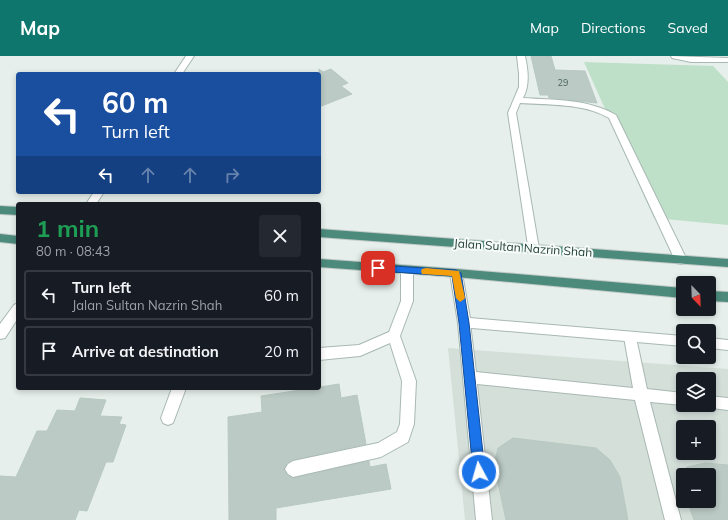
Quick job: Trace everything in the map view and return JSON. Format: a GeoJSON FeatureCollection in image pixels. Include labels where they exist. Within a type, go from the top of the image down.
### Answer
{"type":"FeatureCollection","features":[{"type":"Feature","properties":{"kind":"highway"},"geometry":{"type":"LineString","coordinates":[[0,210],[16,211]]}},
{"type":"Feature","properties":{"kind":"highway","name":"Jalan Sultan Nazrin Shah"},"geometry":{"type":"LineString","coordinates":[[321,233],[728,263]]}},
{"type":"Feature","properties":{"kind":"highway"},"geometry":{"type":"LineString","coordinates":[[0,238],[16,240]]}},
{"type":"Feature","properties":{"kind":"highway"},"geometry":{"type":"LineString","coordinates":[[321,263],[456,273],[676,293]]}},
{"type":"Feature","properties":{"kind":"highway"},"geometry":{"type":"LineString","coordinates":[[716,297],[728,298]]}},
{"type":"Feature","properties":{"kind":"street"},"geometry":{"type":"LineString","coordinates":[[179,72],[190,56]]}},
{"type":"Feature","properties":{"kind":"street"},"geometry":{"type":"LineString","coordinates":[[522,56],[523,88],[513,105],[512,113],[533,249]]}},
{"type":"Feature","properties":{"kind":"street"},"geometry":{"type":"LineString","coordinates":[[675,56],[691,60],[728,60]]}},
{"type":"Feature","properties":{"kind":"street"},"geometry":{"type":"LineString","coordinates":[[517,100],[593,108],[608,112],[613,117],[681,260]]}},
{"type":"Feature","properties":{"kind":"street"},"geometry":{"type":"LineString","coordinates":[[293,469],[382,450],[403,437],[407,424],[409,381],[394,336],[407,301],[407,270]]}},
{"type":"Feature","properties":{"kind":"street"},"geometry":{"type":"LineString","coordinates":[[456,273],[464,323],[484,520]]}},
{"type":"Feature","properties":{"kind":"street"},"geometry":{"type":"LineString","coordinates":[[0,334],[16,311]]}},
{"type":"Feature","properties":{"kind":"street"},"geometry":{"type":"LineString","coordinates":[[464,323],[676,340]]}},
{"type":"Feature","properties":{"kind":"street"},"geometry":{"type":"LineString","coordinates":[[321,354],[360,350],[394,336]]}},
{"type":"Feature","properties":{"kind":"street"},"geometry":{"type":"LineString","coordinates":[[630,337],[641,395],[673,520]]}},
{"type":"Feature","properties":{"kind":"street"},"geometry":{"type":"LineString","coordinates":[[716,344],[728,345]]}},
{"type":"Feature","properties":{"kind":"street"},"geometry":{"type":"LineString","coordinates":[[469,377],[676,399]]}},
{"type":"Feature","properties":{"kind":"street"},"geometry":{"type":"LineString","coordinates":[[168,418],[178,390]]}},
{"type":"Feature","properties":{"kind":"street"},"geometry":{"type":"LineString","coordinates":[[716,403],[728,404]]}},
{"type":"Feature","properties":{"kind":"shaded area"},"geometry":{"type":"Polygon","coordinates":[[[448,348],[728,369],[728,520],[465,520],[448,348]]]}},
{"type":"Feature","properties":{"kind":"green space"},"geometry":{"type":"Polygon","coordinates":[[[584,62],[713,66],[728,82],[728,225],[654,218],[584,62]]]}},
{"type":"Feature","properties":{"kind":"building"},"geometry":{"type":"Polygon","coordinates":[[[531,56],[551,56],[555,70],[585,71],[597,103],[549,98],[548,95],[540,95],[531,56]]]}},
{"type":"Feature","properties":{"kind":"building"},"geometry":{"type":"Polygon","coordinates":[[[319,69],[323,72],[331,69],[348,83],[341,86],[352,94],[321,106],[321,72],[319,72],[319,69]]]}},
{"type":"Feature","properties":{"kind":"building"},"geometry":{"type":"Polygon","coordinates":[[[339,384],[341,398],[357,395],[366,444],[293,460],[287,463],[284,470],[287,475],[293,478],[369,461],[370,467],[386,464],[391,489],[276,508],[276,520],[229,520],[228,417],[262,412],[261,396],[300,390],[321,390],[321,387],[339,384]]]}},
{"type":"Feature","properties":{"kind":"building"},"geometry":{"type":"Polygon","coordinates":[[[80,398],[106,400],[100,416],[122,417],[119,424],[126,425],[113,462],[106,462],[87,511],[79,510],[75,520],[0,520],[0,476],[16,477],[37,431],[47,431],[57,410],[75,411],[80,398]]]}},
{"type":"Feature","properties":{"kind":"building"},"geometry":{"type":"Polygon","coordinates":[[[513,438],[596,448],[610,460],[620,477],[628,520],[506,520],[494,465],[498,448],[513,438]]]}},
{"type":"Feature","properties":{"kind":"building"},"geometry":{"type":"Polygon","coordinates":[[[705,463],[728,465],[728,520],[694,520],[690,508],[716,508],[716,468],[687,467],[705,463]]]}},
{"type":"Feature","properties":{"kind":"slow traffic"},"geometry":{"type":"LineString","coordinates":[[426,271],[456,273],[460,298]]}},
{"type":"Feature","properties":{"kind":"route"},"geometry":{"type":"LineString","coordinates":[[378,268],[456,273],[464,323],[479,472]]}}]}
